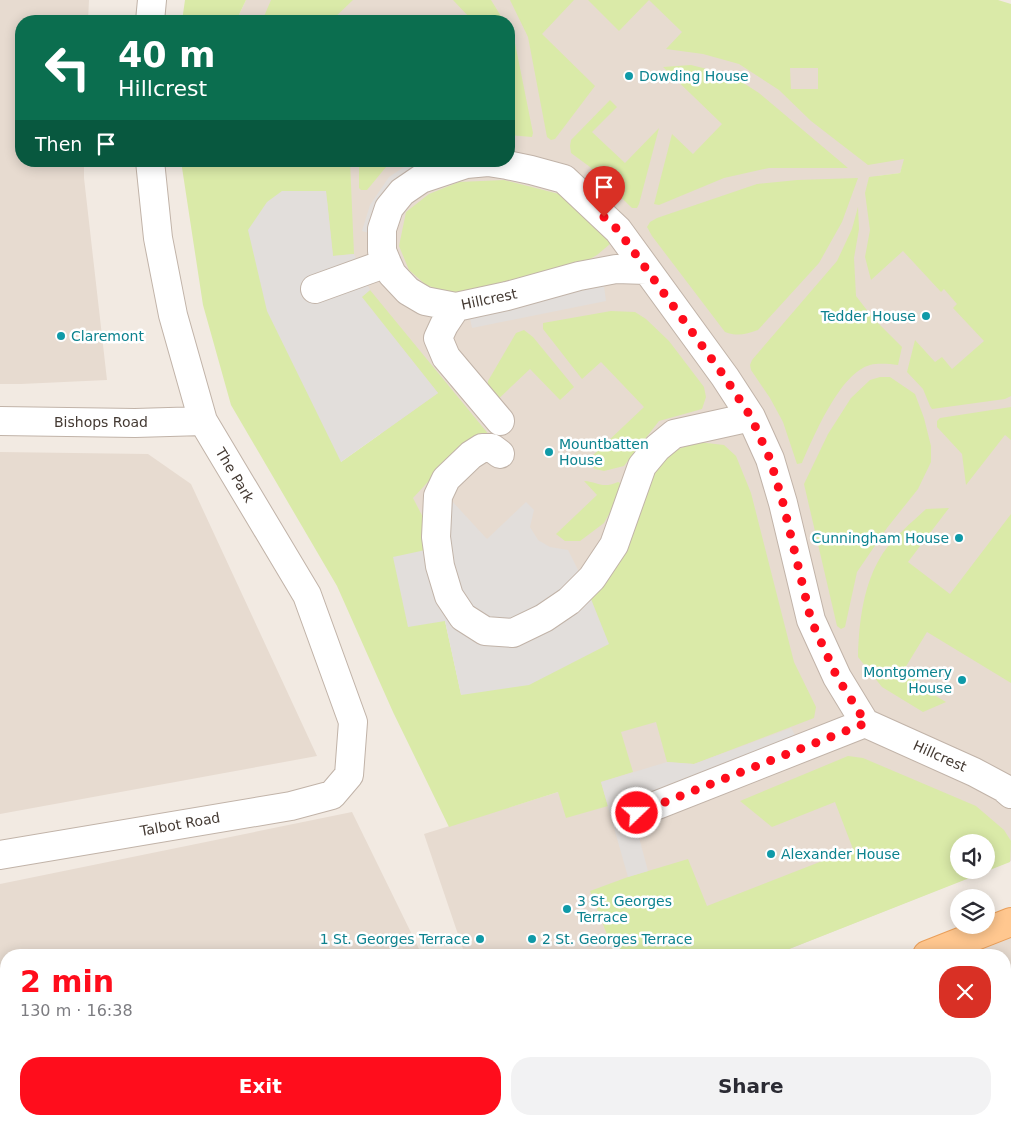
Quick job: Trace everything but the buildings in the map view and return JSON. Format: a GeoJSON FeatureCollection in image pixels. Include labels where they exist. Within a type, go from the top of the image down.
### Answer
{"type":"FeatureCollection","features":[{"type":"Feature","properties":{"kind":"main road"},"geometry":{"type":"LineString","coordinates":[[942,949],[1011,922]]}},
{"type":"Feature","properties":{"kind":"street"},"geometry":{"type":"LineString","coordinates":[[151,15],[152,0]]}},
{"type":"Feature","properties":{"kind":"street","name":"The Park"},"geometry":{"type":"LineString","coordinates":[[151,167],[158,238],[173,315],[203,421],[307,594],[353,722],[349,774]]}},
{"type":"Feature","properties":{"kind":"street","name":"Hillcrest"},"geometry":{"type":"LineString","coordinates":[[456,167],[421,178],[402,192],[389,208],[382,229],[382,252],[392,274],[408,291],[425,301],[456,307],[507,296],[579,276],[616,269],[647,270]]}},
{"type":"Feature","properties":{"kind":"street","name":"Hillcrest"},"geometry":{"type":"LineString","coordinates":[[515,167],[564,179],[618,230],[724,376],[751,417],[770,459],[783,503],[811,620],[837,677],[866,723],[974,772],[1004,788],[1011,794]]}},
{"type":"Feature","properties":{"kind":"street"},"geometry":{"type":"LineString","coordinates":[[315,289],[386,263]]}},
{"type":"Feature","properties":{"kind":"street"},"geometry":{"type":"LineString","coordinates":[[456,307],[438,338],[446,357],[500,421]]}},
{"type":"Feature","properties":{"kind":"street"},"geometry":{"type":"LineString","coordinates":[[500,454],[492,448],[482,448],[470,455],[446,479],[438,496],[436,537],[440,566],[450,596],[463,617],[485,631],[513,633],[544,618],[569,602],[592,578],[614,545],[642,466],[657,448],[674,434],[751,417]]}},
{"type":"Feature","properties":{"kind":"street","name":"Bishops Road"},"geometry":{"type":"LineString","coordinates":[[0,421],[135,423],[203,421]]}},
{"type":"Feature","properties":{"kind":"street"},"geometry":{"type":"LineString","coordinates":[[637,813],[866,723]]}},
{"type":"Feature","properties":{"kind":"street","name":"Talbot Road"},"geometry":{"type":"LineString","coordinates":[[0,855],[291,806],[332,795],[349,774]]}},
{"type":"Feature","properties":{"kind":"shaded area"},"geometry":{"type":"Polygon","coordinates":[[[0,0],[89,0],[88,15],[15,15],[15,167],[84,167],[107,380],[0,384],[0,0]]]}},
{"type":"Feature","properties":{"kind":"shaded area"},"geometry":{"type":"Polygon","coordinates":[[[246,0],[774,0],[905,159],[900,173],[878,176],[1011,281],[1011,861],[995,867],[995,834],[950,834],[950,879],[966,879],[789,949],[463,949],[424,834],[558,792],[381,434],[242,167],[515,167],[515,15],[239,15],[246,0]]]}},
{"type":"Feature","properties":{"kind":"shaded area"},"geometry":{"type":"Polygon","coordinates":[[[404,167],[437,167],[375,235],[362,231],[370,205],[389,177],[404,167]]]}},
{"type":"Feature","properties":{"kind":"shaded area"},"geometry":{"type":"Polygon","coordinates":[[[282,191],[326,191],[333,256],[354,254],[370,290],[362,297],[438,393],[341,462],[267,311],[248,230],[267,202],[282,191]]]}},
{"type":"Feature","properties":{"kind":"shaded area"},"geometry":{"type":"Polygon","coordinates":[[[604,286],[606,301],[472,328],[469,314],[604,286]]]}},
{"type":"Feature","properties":{"kind":"shaded area"},"geometry":{"type":"Polygon","coordinates":[[[0,452],[148,454],[191,484],[317,756],[0,814],[0,452]]]}},
{"type":"Feature","properties":{"kind":"shaded area"},"geometry":{"type":"Polygon","coordinates":[[[451,500],[487,539],[526,502],[534,510],[530,527],[538,540],[550,547],[568,550],[585,584],[609,644],[529,685],[461,695],[445,621],[408,627],[393,557],[430,549],[451,500]]]}},
{"type":"Feature","properties":{"kind":"shaded area"},"geometry":{"type":"Polygon","coordinates":[[[791,728],[799,742],[629,800],[648,871],[628,877],[601,782],[667,762],[694,764],[791,728]]]}},
{"type":"Feature","properties":{"kind":"shaded area"},"geometry":{"type":"Polygon","coordinates":[[[352,812],[419,949],[0,949],[0,884],[352,812]]]}},
{"type":"Feature","properties":{"kind":"shaded area"},"geometry":{"type":"Polygon","coordinates":[[[1011,922],[1011,949],[942,949],[980,934],[995,934],[995,928],[1011,922]]]}},
{"type":"Feature","properties":{"kind":"green space"},"geometry":{"type":"Polygon","coordinates":[[[185,0],[246,0],[239,15],[183,15],[185,0]]]}},
{"type":"Feature","properties":{"kind":"green space"},"geometry":{"type":"Polygon","coordinates":[[[271,0],[353,0],[337,15],[265,15],[271,0]]]}},
{"type":"Feature","properties":{"kind":"green space"},"geometry":{"type":"Polygon","coordinates":[[[453,0],[491,0],[500,15],[467,15],[453,0]]]}},
{"type":"Feature","properties":{"kind":"green space"},"geometry":{"type":"Polygon","coordinates":[[[510,0],[574,0],[542,34],[595,86],[555,139],[551,140],[547,137],[528,37],[510,0]]]}},
{"type":"Feature","properties":{"kind":"green space"},"geometry":{"type":"Polygon","coordinates":[[[588,0],[649,0],[619,31],[588,0]]]}},
{"type":"Feature","properties":{"kind":"green space"},"geometry":{"type":"Polygon","coordinates":[[[649,0],[998,0],[1011,4],[1011,396],[1005,399],[932,409],[923,389],[907,372],[915,340],[935,362],[942,357],[952,369],[984,341],[953,308],[957,304],[944,289],[941,292],[903,251],[871,280],[865,257],[870,230],[865,193],[869,177],[900,173],[904,159],[868,165],[811,121],[779,90],[739,64],[703,54],[666,49],[682,32],[649,0]],[[790,68],[791,89],[818,89],[818,68],[790,68]]]}},
{"type":"Feature","properties":{"kind":"green space"},"geometry":{"type":"Polygon","coordinates":[[[515,43],[533,133],[532,137],[515,136],[515,43]]]}},
{"type":"Feature","properties":{"kind":"green space"},"geometry":{"type":"Polygon","coordinates":[[[691,65],[731,75],[759,93],[848,168],[769,168],[724,178],[659,205],[654,204],[672,134],[693,154],[722,124],[663,67],[691,65]]]}},
{"type":"Feature","properties":{"kind":"green space"},"geometry":{"type":"Polygon","coordinates":[[[610,100],[617,107],[592,132],[625,163],[659,128],[637,208],[632,208],[590,167],[571,153],[571,140],[610,100]]]}},
{"type":"Feature","properties":{"kind":"green space"},"geometry":{"type":"Polygon","coordinates":[[[182,167],[350,167],[354,254],[333,256],[326,191],[341,462],[438,393],[361,297],[370,290],[490,436],[479,437],[464,443],[413,498],[428,527],[445,621],[461,694],[589,593],[643,485],[673,451],[698,442],[724,445],[736,456],[751,493],[794,662],[816,707],[814,718],[694,764],[667,762],[656,722],[621,732],[633,772],[601,782],[608,806],[566,818],[558,792],[449,827],[393,712],[337,586],[231,405],[203,305],[182,167]]]}},
{"type":"Feature","properties":{"kind":"green space"},"geometry":{"type":"Polygon","coordinates":[[[359,167],[386,167],[367,190],[359,188],[359,167]]]}},
{"type":"Feature","properties":{"kind":"green space"},"geometry":{"type":"Polygon","coordinates":[[[858,178],[842,222],[819,263],[758,330],[746,334],[738,335],[725,332],[647,227],[650,222],[657,218],[757,184],[797,180],[858,178]]]}},
{"type":"Feature","properties":{"kind":"green space"},"geometry":{"type":"Polygon","coordinates":[[[504,180],[563,195],[604,230],[610,244],[597,255],[583,263],[454,295],[426,285],[409,270],[399,246],[406,212],[429,194],[459,182],[504,180]]]}},
{"type":"Feature","properties":{"kind":"green space"},"geometry":{"type":"Polygon","coordinates":[[[858,207],[859,229],[854,258],[856,296],[873,318],[902,347],[898,365],[870,365],[859,370],[848,380],[829,407],[802,463],[797,464],[783,422],[770,398],[751,370],[750,365],[752,360],[837,261],[852,229],[858,207]]]}},
{"type":"Feature","properties":{"kind":"green space"},"geometry":{"type":"Polygon","coordinates":[[[611,311],[635,312],[646,319],[669,341],[704,387],[706,397],[702,409],[659,421],[624,466],[604,471],[595,469],[587,461],[644,407],[601,362],[582,379],[543,329],[543,323],[611,311]]]}},
{"type":"Feature","properties":{"kind":"green space"},"geometry":{"type":"Polygon","coordinates":[[[524,330],[533,337],[574,387],[560,400],[530,369],[493,404],[487,394],[488,381],[516,333],[524,330]]]}},
{"type":"Feature","properties":{"kind":"green space"},"geometry":{"type":"Polygon","coordinates":[[[890,377],[915,394],[924,418],[931,446],[931,462],[918,489],[887,528],[857,572],[845,627],[841,629],[837,626],[804,484],[828,434],[851,398],[870,380],[890,377]]]}},
{"type":"Feature","properties":{"kind":"green space"},"geometry":{"type":"Polygon","coordinates":[[[1011,407],[1011,440],[1005,435],[966,485],[962,454],[937,427],[937,421],[940,418],[1011,407]]]}},
{"type":"Feature","properties":{"kind":"green space"},"geometry":{"type":"Polygon","coordinates":[[[584,481],[604,485],[618,482],[622,484],[616,502],[604,523],[580,541],[565,541],[556,534],[597,495],[584,481]]]}},
{"type":"Feature","properties":{"kind":"green space"},"geometry":{"type":"Polygon","coordinates":[[[949,508],[908,562],[950,594],[1011,514],[1011,683],[927,632],[905,668],[919,677],[916,684],[946,702],[923,712],[882,687],[858,657],[861,617],[871,577],[883,553],[903,530],[926,509],[949,508]]]}},
{"type":"Feature","properties":{"kind":"green space"},"geometry":{"type":"Polygon","coordinates":[[[848,756],[863,758],[976,806],[1004,830],[1011,841],[1010,862],[995,868],[995,834],[950,834],[950,879],[967,879],[789,949],[613,949],[590,891],[628,877],[688,859],[707,906],[853,849],[835,802],[772,827],[740,801],[848,756]]]}},
{"type":"Feature","properties":{"kind":"place","name":"Dowding House"},"geometry":{"type":"Point","coordinates":[629,76]}},
{"type":"Feature","properties":{"kind":"place","name":"Tedder House"},"geometry":{"type":"Point","coordinates":[926,316]}},
{"type":"Feature","properties":{"kind":"place","name":"Claremont"},"geometry":{"type":"Point","coordinates":[61,336]}},
{"type":"Feature","properties":{"kind":"place","name":"Mountbatten House"},"geometry":{"type":"Point","coordinates":[549,452]}},
{"type":"Feature","properties":{"kind":"place","name":"Cunningham House"},"geometry":{"type":"Point","coordinates":[959,538]}},
{"type":"Feature","properties":{"kind":"place","name":"Montgomery House"},"geometry":{"type":"Point","coordinates":[962,680]}},
{"type":"Feature","properties":{"kind":"place","name":"Alexander House"},"geometry":{"type":"Point","coordinates":[771,854]}},
{"type":"Feature","properties":{"kind":"place","name":"3 St. Georges Terrace"},"geometry":{"type":"Point","coordinates":[567,909]}},
{"type":"Feature","properties":{"kind":"place","name":"1 St. Georges Terrace"},"geometry":{"type":"Point","coordinates":[480,939]}},
{"type":"Feature","properties":{"kind":"place","name":"2 St. Georges Terrace"},"geometry":{"type":"Point","coordinates":[532,939]}},
{"type":"Feature","properties":{"kind":"route"},"geometry":{"type":"LineString","coordinates":[[604,217],[618,230],[724,376],[751,417],[770,459],[783,503],[811,620],[837,677],[866,723],[637,813]]}}]}
